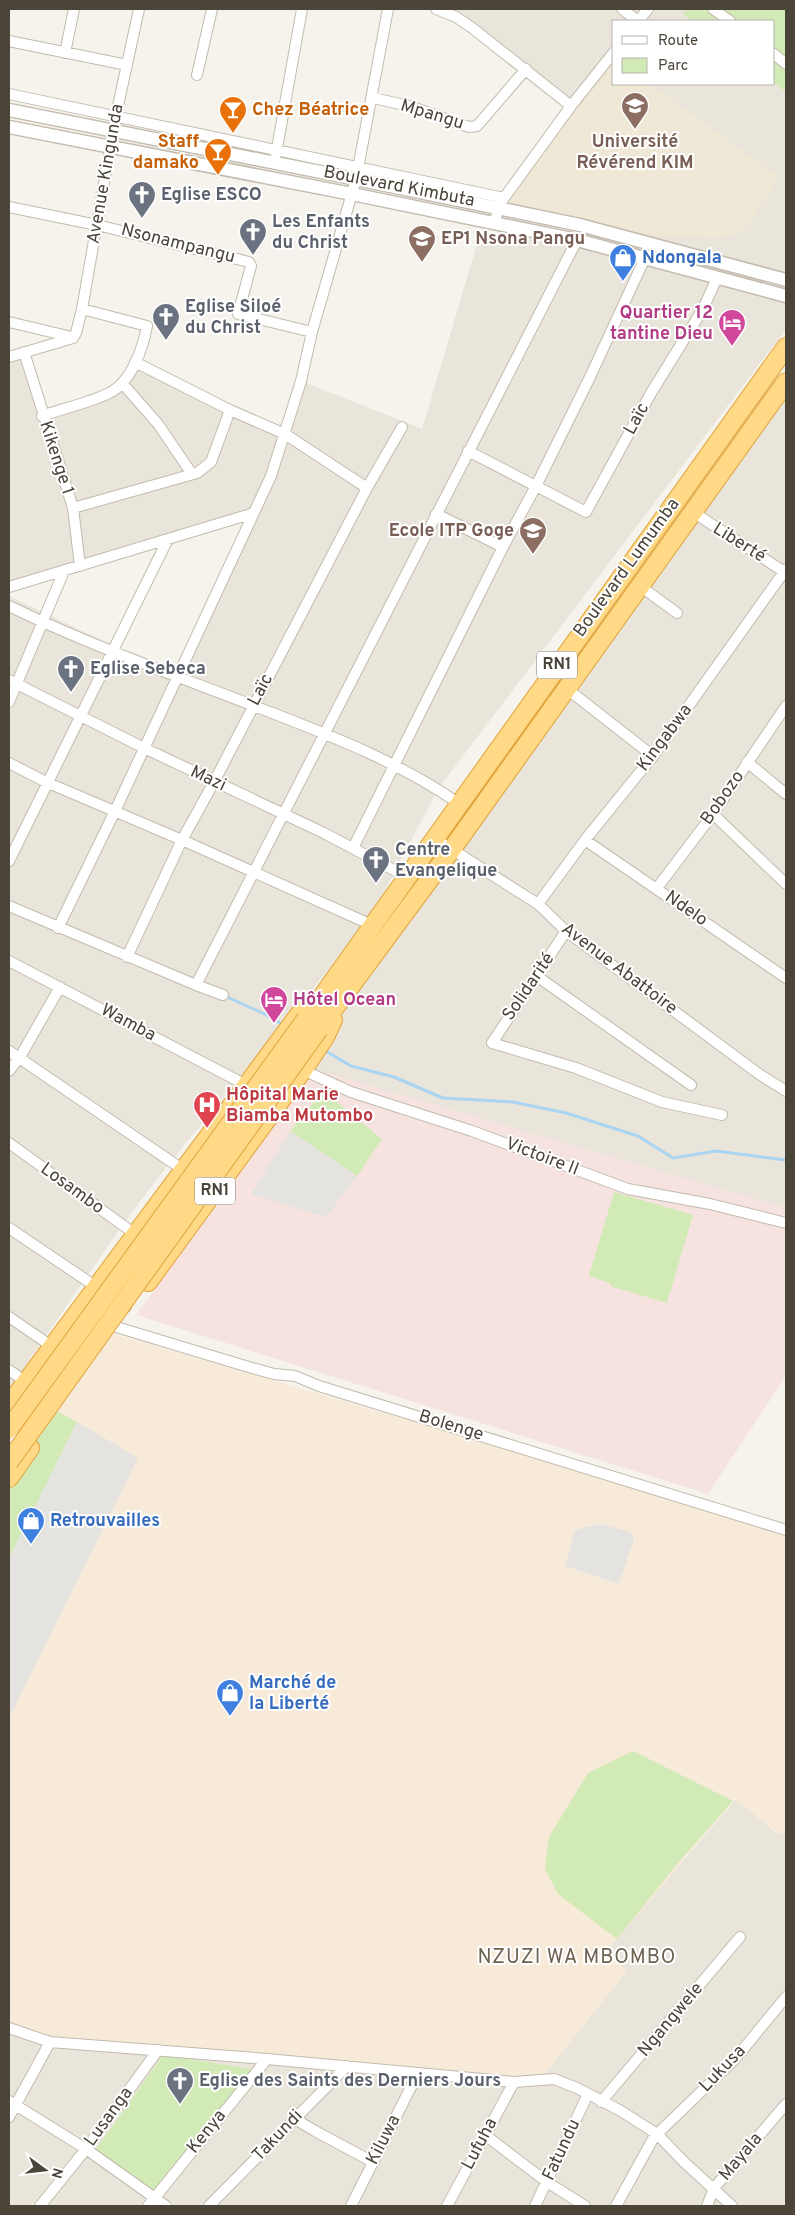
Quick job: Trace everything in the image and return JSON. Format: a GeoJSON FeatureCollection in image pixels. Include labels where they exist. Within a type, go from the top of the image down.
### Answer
{"type":"FeatureCollection","features":[{"type":"Feature","properties":{"kind":"highway","name":"Boulevard Lumumba"},"geometry":{"type":"LineString","coordinates":[[337,989],[374,926],[458,803],[786,347]]}},
{"type":"Feature","properties":{"kind":"highway","name":"Boulevard Lumumba"},"geometry":{"type":"LineString","coordinates":[[337,989],[452,849],[786,382]]}},
{"type":"Feature","properties":{"kind":"highway"},"geometry":{"type":"LineString","coordinates":[[9,1429],[306,1028],[337,989]]}},
{"type":"Feature","properties":{"kind":"highway","name":"RN1"},"geometry":{"type":"LineString","coordinates":[[9,1405],[246,1085],[306,1028],[337,989]]}},
{"type":"Feature","properties":{"kind":"highway"},"geometry":{"type":"LineString","coordinates":[[9,1462],[306,1028]]}},
{"type":"Feature","properties":{"kind":"highway","name":"RN1"},"geometry":{"type":"LineString","coordinates":[[9,1478],[81,1373],[315,1053],[306,1028]]}},
{"type":"Feature","properties":{"kind":"street"},"geometry":{"type":"LineString","coordinates":[[65,53],[74,9]]}},
{"type":"Feature","properties":{"kind":"street","name":"Avenue Kingunda"},"geometry":{"type":"LineString","coordinates":[[73,338],[82,309],[116,115],[139,9]]}},
{"type":"Feature","properties":{"kind":"street"},"geometry":{"type":"LineString","coordinates":[[197,75],[212,9]]}},
{"type":"Feature","properties":{"kind":"street"},"geometry":{"type":"LineString","coordinates":[[275,162],[302,9]]}},
{"type":"Feature","properties":{"kind":"street"},"geometry":{"type":"LineString","coordinates":[[58,928],[115,812],[271,476],[301,381],[312,332],[355,181],[373,98],[388,9]]}},
{"type":"Feature","properties":{"kind":"street"},"geometry":{"type":"LineString","coordinates":[[622,9],[637,20]]}},
{"type":"Feature","properties":{"kind":"street"},"geometry":{"type":"LineString","coordinates":[[639,20],[648,9]]}},
{"type":"Feature","properties":{"kind":"street"},"geometry":{"type":"LineString","coordinates":[[713,9],[729,20]]}},
{"type":"Feature","properties":{"kind":"street"},"geometry":{"type":"LineString","coordinates":[[443,10],[471,27],[571,106]]}},
{"type":"Feature","properties":{"kind":"street"},"geometry":{"type":"LineString","coordinates":[[9,42],[128,65]]}},
{"type":"Feature","properties":{"kind":"street"},"geometry":{"type":"LineString","coordinates":[[495,223],[501,203],[571,106],[612,55]]}},
{"type":"Feature","properties":{"kind":"street"},"geometry":{"type":"LineString","coordinates":[[775,55],[786,64]]}},
{"type":"Feature","properties":{"kind":"street","name":"Mpangu"},"geometry":{"type":"LineString","coordinates":[[373,98],[409,106],[469,127],[477,126],[526,69]]}},
{"type":"Feature","properties":{"kind":"street"},"geometry":{"type":"LineString","coordinates":[[9,94],[277,149],[355,181]]}},
{"type":"Feature","properties":{"kind":"street","name":"Boulevard Kimbuta"},"geometry":{"type":"LineString","coordinates":[[9,110],[275,162],[355,181],[495,223],[577,240],[786,296]]}},
{"type":"Feature","properties":{"kind":"street","name":"Boulevard Kimbuta"},"geometry":{"type":"LineString","coordinates":[[9,127],[111,148],[501,203],[786,280]]}},
{"type":"Feature","properties":{"kind":"street","name":"Nsonampangu"},"geometry":{"type":"LineString","coordinates":[[9,207],[97,225],[249,262],[251,266],[238,314],[312,332]]}},
{"type":"Feature","properties":{"kind":"street"},"geometry":{"type":"LineString","coordinates":[[196,985],[323,733],[577,240]]}},
{"type":"Feature","properties":{"kind":"street"},"geometry":{"type":"LineString","coordinates":[[353,848],[502,547],[536,486],[590,377],[645,258]]}},
{"type":"Feature","properties":{"kind":"street","name":"Laïc"},"geometry":{"type":"LineString","coordinates":[[468,450],[586,512],[651,393],[703,309],[717,278]]}},
{"type":"Feature","properties":{"kind":"street"},"geometry":{"type":"LineString","coordinates":[[42,416],[110,393],[122,383],[135,362],[147,326],[82,309]]}},
{"type":"Feature","properties":{"kind":"street"},"geometry":{"type":"LineString","coordinates":[[9,322],[73,338]]}},
{"type":"Feature","properties":{"kind":"street"},"geometry":{"type":"LineString","coordinates":[[9,357],[73,338]]}},
{"type":"Feature","properties":{"kind":"street","name":"Kikenge 1"},"geometry":{"type":"LineString","coordinates":[[24,352],[42,416],[73,508],[80,566]]}},
{"type":"Feature","properties":{"kind":"street"},"geometry":{"type":"LineString","coordinates":[[135,362],[230,410],[285,434],[367,488]]}},
{"type":"Feature","properties":{"kind":"street"},"geometry":{"type":"LineString","coordinates":[[122,383],[158,424],[192,474]]}},
{"type":"Feature","properties":{"kind":"street"},"geometry":{"type":"LineString","coordinates":[[73,508],[198,473],[211,462],[230,410]]}},
{"type":"Feature","properties":{"kind":"street","name":"Laïc"},"geometry":{"type":"LineString","coordinates":[[127,957],[182,840],[214,782],[252,705],[367,488],[402,427]]}},
{"type":"Feature","properties":{"kind":"street"},"geometry":{"type":"LineString","coordinates":[[9,586],[64,571],[254,512]]}},
{"type":"Feature","properties":{"kind":"street","name":"Liberté"},"geometry":{"type":"LineString","coordinates":[[693,512],[786,571]]}},
{"type":"Feature","properties":{"kind":"street"},"geometry":{"type":"LineString","coordinates":[[436,514],[502,547]]}},
{"type":"Feature","properties":{"kind":"street"},"geometry":{"type":"LineString","coordinates":[[9,861],[46,782],[113,652],[168,539]]}},
{"type":"Feature","properties":{"kind":"street"},"geometry":{"type":"LineString","coordinates":[[9,702],[13,682],[43,623],[64,571]]}},
{"type":"Feature","properties":{"kind":"street","name":"Kingabwa"},"geometry":{"type":"LineString","coordinates":[[538,904],[584,840],[653,756],[786,571]]}},
{"type":"Feature","properties":{"kind":"street"},"geometry":{"type":"LineString","coordinates":[[640,586],[677,613]]}},
{"type":"Feature","properties":{"kind":"street"},"geometry":{"type":"LineString","coordinates":[[9,606],[43,623],[113,652],[323,733],[393,764],[438,789],[458,803]]}},
{"type":"Feature","properties":{"kind":"street","name":"Mazi"},"geometry":{"type":"LineString","coordinates":[[13,682],[407,876]]}},
{"type":"Feature","properties":{"kind":"street"},"geometry":{"type":"LineString","coordinates":[[566,688],[653,756]]}},
{"type":"Feature","properties":{"kind":"street","name":"Bobozo"},"geometry":{"type":"LineString","coordinates":[[657,888],[713,814],[786,706]]}},
{"type":"Feature","properties":{"kind":"street"},"geometry":{"type":"LineString","coordinates":[[9,762],[46,782],[182,840],[374,926]]}},
{"type":"Feature","properties":{"kind":"street"},"geometry":{"type":"LineString","coordinates":[[747,762],[786,794]]}},
{"type":"Feature","properties":{"kind":"street"},"geometry":{"type":"LineString","coordinates":[[713,814],[786,884]]}},
{"type":"Feature","properties":{"kind":"street","name":"Avenue Abattoire"},"geometry":{"type":"LineString","coordinates":[[434,838],[538,904],[566,931],[759,1074],[786,1091]]}},
{"type":"Feature","properties":{"kind":"street","name":"Ndelo"},"geometry":{"type":"LineString","coordinates":[[584,840],[657,888],[786,978]]}},
{"type":"Feature","properties":{"kind":"street"},"geometry":{"type":"LineString","coordinates":[[9,906],[127,957],[223,995]]}},
{"type":"Feature","properties":{"kind":"street","name":"Solidarité"},"geometry":{"type":"LineString","coordinates":[[566,931],[538,977],[492,1043],[576,1068],[671,1105],[722,1115]]}},
{"type":"Feature","properties":{"kind":"street","name":"Wamba"},"geometry":{"type":"LineString","coordinates":[[9,962],[246,1085]]}},
{"type":"Feature","properties":{"kind":"street"},"geometry":{"type":"LineString","coordinates":[[538,977],[691,1085]]}},
{"type":"Feature","properties":{"kind":"street"},"geometry":{"type":"LineString","coordinates":[[9,1071],[20,1057],[60,987]]}},
{"type":"Feature","properties":{"kind":"street"},"geometry":{"type":"LineString","coordinates":[[9,1051],[182,1169]]}},
{"type":"Feature","properties":{"kind":"street","name":"Victoire II"},"geometry":{"type":"LineString","coordinates":[[303,1070],[351,1092],[472,1131],[628,1189],[710,1204],[786,1223]]}},
{"type":"Feature","properties":{"kind":"street","name":"Losambo"},"geometry":{"type":"LineString","coordinates":[[9,1143],[135,1234]]}},
{"type":"Feature","properties":{"kind":"street"},"geometry":{"type":"LineString","coordinates":[[9,1228],[128,1309]]}},
{"type":"Feature","properties":{"kind":"street","name":"Bolenge"},"geometry":{"type":"LineString","coordinates":[[77,1313],[114,1328],[252,1368],[274,1374],[295,1376],[319,1386],[786,1530]]}},
{"type":"Feature","properties":{"kind":"street"},"geometry":{"type":"LineString","coordinates":[[9,1317],[81,1373]]}},
{"type":"Feature","properties":{"kind":"street"},"geometry":{"type":"LineString","coordinates":[[9,1370],[26,1382]]}},
{"type":"Feature","properties":{"kind":"street","name":"Ngangwele"},"geometry":{"type":"LineString","coordinates":[[601,2102],[740,1938]]}},
{"type":"Feature","properties":{"kind":"street","name":"Lukusa"},"geometry":{"type":"LineString","coordinates":[[616,2206],[655,2135],[735,2059],[786,1997]]}},
{"type":"Feature","properties":{"kind":"street"},"geometry":{"type":"LineString","coordinates":[[9,2028],[50,2042],[267,2059],[514,2082],[554,2079],[621,2111],[655,2135],[732,2206]]}},
{"type":"Feature","properties":{"kind":"street"},"geometry":{"type":"LineString","coordinates":[[9,2117],[12,2103],[50,2042]]}},
{"type":"Feature","properties":{"kind":"street","name":"Lusanga"},"geometry":{"type":"LineString","coordinates":[[40,2206],[86,2150],[158,2050]]}},
{"type":"Feature","properties":{"kind":"street","name":"Kenya"},"geometry":{"type":"LineString","coordinates":[[148,2206],[267,2059]]}},
{"type":"Feature","properties":{"kind":"street","name":"Takundi"},"geometry":{"type":"LineString","coordinates":[[209,2206],[347,2066]]}},
{"type":"Feature","properties":{"kind":"street","name":"Kiluwa"},"geometry":{"type":"LineString","coordinates":[[351,2206],[418,2073]]}},
{"type":"Feature","properties":{"kind":"street","name":"Lufuha"},"geometry":{"type":"LineString","coordinates":[[447,2206],[514,2082]]}},
{"type":"Feature","properties":{"kind":"street","name":"Fatundu"},"geometry":{"type":"LineString","coordinates":[[535,2206],[588,2094]]}},
{"type":"Feature","properties":{"kind":"street"},"geometry":{"type":"LineString","coordinates":[[12,2103],[86,2150],[166,2206]]}},
{"type":"Feature","properties":{"kind":"street","name":"Mayala"},"geometry":{"type":"LineString","coordinates":[[707,2206],[714,2188],[786,2104]]}},
{"type":"Feature","properties":{"kind":"street"},"geometry":{"type":"LineString","coordinates":[[295,2119],[373,2162]]}},
{"type":"Feature","properties":{"kind":"street"},"geometry":{"type":"LineString","coordinates":[[485,2135],[547,2182],[585,2206]]}},
{"type":"Feature","properties":{"kind":"shaded area"},"geometry":{"type":"Polygon","coordinates":[[[429,9],[708,9],[723,20],[612,20],[612,85],[775,85],[775,59],[786,67],[786,278],[506,202],[567,106],[451,15],[429,9]]]}},
{"type":"Feature","properties":{"kind":"shaded area","name":"Université Révérend KIM"},"geometry":{"type":"Polygon","coordinates":[[[612,65],[612,85],[651,85],[779,177],[747,227],[735,235],[719,238],[630,234],[506,202],[595,82],[612,65]]]}},
{"type":"Feature","properties":{"kind":"shaded area"},"geometry":{"type":"Polygon","coordinates":[[[578,232],[645,251],[713,280],[786,299],[786,329],[438,789],[369,921],[167,1166],[124,1223],[9,1389],[9,596],[177,676],[254,513],[9,587],[9,357],[24,352],[42,416],[113,394],[135,363],[285,434],[301,381],[422,429],[480,234],[578,232]]]}},
{"type":"Feature","properties":{"kind":"shaded area"},"geometry":{"type":"Polygon","coordinates":[[[786,384],[786,1227],[295,1064],[786,384]]]}},
{"type":"Feature","properties":{"kind":"shaded area"},"geometry":{"type":"Polygon","coordinates":[[[314,1069],[786,1208],[786,1376],[708,1494],[136,1315],[314,1069]]]}},
{"type":"Feature","properties":{"kind":"shaded area"},"geometry":{"type":"Polygon","coordinates":[[[290,1131],[357,1176],[326,1217],[251,1194],[290,1131]]]}},
{"type":"Feature","properties":{"kind":"shaded area"},"geometry":{"type":"Polygon","coordinates":[[[111,1333],[786,1529],[786,1830],[780,1835],[735,1799],[608,1950],[626,1972],[550,2067],[537,2080],[347,2069],[36,2044],[9,2033],[9,1473],[111,1333]]]}},
{"type":"Feature","properties":{"kind":"shaded area"},"geometry":{"type":"Polygon","coordinates":[[[77,1422],[138,1458],[9,1718],[9,1558],[77,1422]]]}},
{"type":"Feature","properties":{"kind":"shaded area"},"geometry":{"type":"Polygon","coordinates":[[[600,1524],[631,1532],[634,1539],[619,1584],[565,1566],[575,1530],[600,1524]]]}},
{"type":"Feature","properties":{"kind":"shaded area"},"geometry":{"type":"Polygon","coordinates":[[[736,1799],[779,1835],[786,1830],[786,2206],[9,2206],[9,2033],[36,2044],[347,2069],[537,2080],[550,2067],[626,1972],[607,1950],[736,1799]]]}},
{"type":"Feature","properties":{"kind":"green space"},"geometry":{"type":"Polygon","coordinates":[[[687,9],[786,9],[786,92],[775,84],[775,20],[691,20],[683,14],[687,9]]]}},
{"type":"Feature","properties":{"kind":"green space"},"geometry":{"type":"Polygon","coordinates":[[[323,1091],[382,1139],[357,1176],[290,1131],[323,1091]]]}},
{"type":"Feature","properties":{"kind":"green space"},"geometry":{"type":"Polygon","coordinates":[[[614,1192],[693,1215],[667,1303],[610,1286],[610,1283],[589,1276],[614,1192]]]}},
{"type":"Feature","properties":{"kind":"green space"},"geometry":{"type":"Polygon","coordinates":[[[54,1409],[77,1422],[9,1561],[9,1475],[54,1409]]]}},
{"type":"Feature","properties":{"kind":"green space"},"geometry":{"type":"Polygon","coordinates":[[[633,1751],[733,1801],[677,1864],[617,1939],[558,1894],[545,1869],[549,1837],[588,1773],[633,1751]]]}},
{"type":"Feature","properties":{"kind":"green space"},"geometry":{"type":"Polygon","coordinates":[[[163,2055],[257,2070],[156,2192],[94,2152],[163,2055]]]}},
{"type":"Feature","properties":{"kind":"waterway"},"geometry":{"type":"LineString","coordinates":[[227,997],[269,1016],[285,1026]]}},
{"type":"Feature","properties":{"kind":"waterway"},"geometry":{"type":"LineString","coordinates":[[324,1050],[351,1066],[394,1077],[443,1098],[513,1102],[566,1113],[638,1136],[673,1158],[716,1151],[786,1160]]}},
{"type":"Feature","properties":{"kind":"place","name":"Université Révérend KIM"},"geometry":{"type":"Point","coordinates":[635,130]}},
{"type":"Feature","properties":{"kind":"place","name":"Chez Béatrice"},"geometry":{"type":"Point","coordinates":[233,134]}},
{"type":"Feature","properties":{"kind":"place","name":"Staff damako"},"geometry":{"type":"Point","coordinates":[218,176]}},
{"type":"Feature","properties":{"kind":"place","name":"Eglise ESCO"},"geometry":{"type":"Point","coordinates":[142,219]}},
{"type":"Feature","properties":{"kind":"place","name":"Les Enfants du Christ"},"geometry":{"type":"Point","coordinates":[253,256]}},
{"type":"Feature","properties":{"kind":"place","name":"EP1 Nsona Pangu"},"geometry":{"type":"Point","coordinates":[422,263]}},
{"type":"Feature","properties":{"kind":"place","name":"Ndongala"},"geometry":{"type":"Point","coordinates":[623,282]}},
{"type":"Feature","properties":{"kind":"place","name":"Eglise Siloé du Christ"},"geometry":{"type":"Point","coordinates":[166,341]}},
{"type":"Feature","properties":{"kind":"place","name":"Quartier 12 tantine Dieu"},"geometry":{"type":"Point","coordinates":[732,347]}},
{"type":"Feature","properties":{"kind":"place","name":"Ecole ITP Goge"},"geometry":{"type":"Point","coordinates":[533,555]}},
{"type":"Feature","properties":{"kind":"place","name":"Eglise Sebeca"},"geometry":{"type":"Point","coordinates":[71,693]}},
{"type":"Feature","properties":{"kind":"place","name":"Centre Evangelique"},"geometry":{"type":"Point","coordinates":[376,884]}},
{"type":"Feature","properties":{"kind":"place","name":"Hôtel Ocean"},"geometry":{"type":"Point","coordinates":[274,1024]}},
{"type":"Feature","properties":{"kind":"place","name":"Hôpital Marie Biamba Mutombo"},"geometry":{"type":"Point","coordinates":[207,1129]}},
{"type":"Feature","properties":{"kind":"place","name":"Retrouvailles"},"geometry":{"type":"Point","coordinates":[31,1545]}},
{"type":"Feature","properties":{"kind":"place","name":"Marché de la Liberté"},"geometry":{"type":"Point","coordinates":[230,1717]}},
{"type":"Feature","properties":{"kind":"place","name":"Eglise des Saints des Derniers Jours"},"geometry":{"type":"Point","coordinates":[180,2105]}},
{"type":"Feature","properties":{"kind":"district","name":"NZUZI WA MBOMBO"},"geometry":{"type":"Point","coordinates":[577,1958]}}]}
